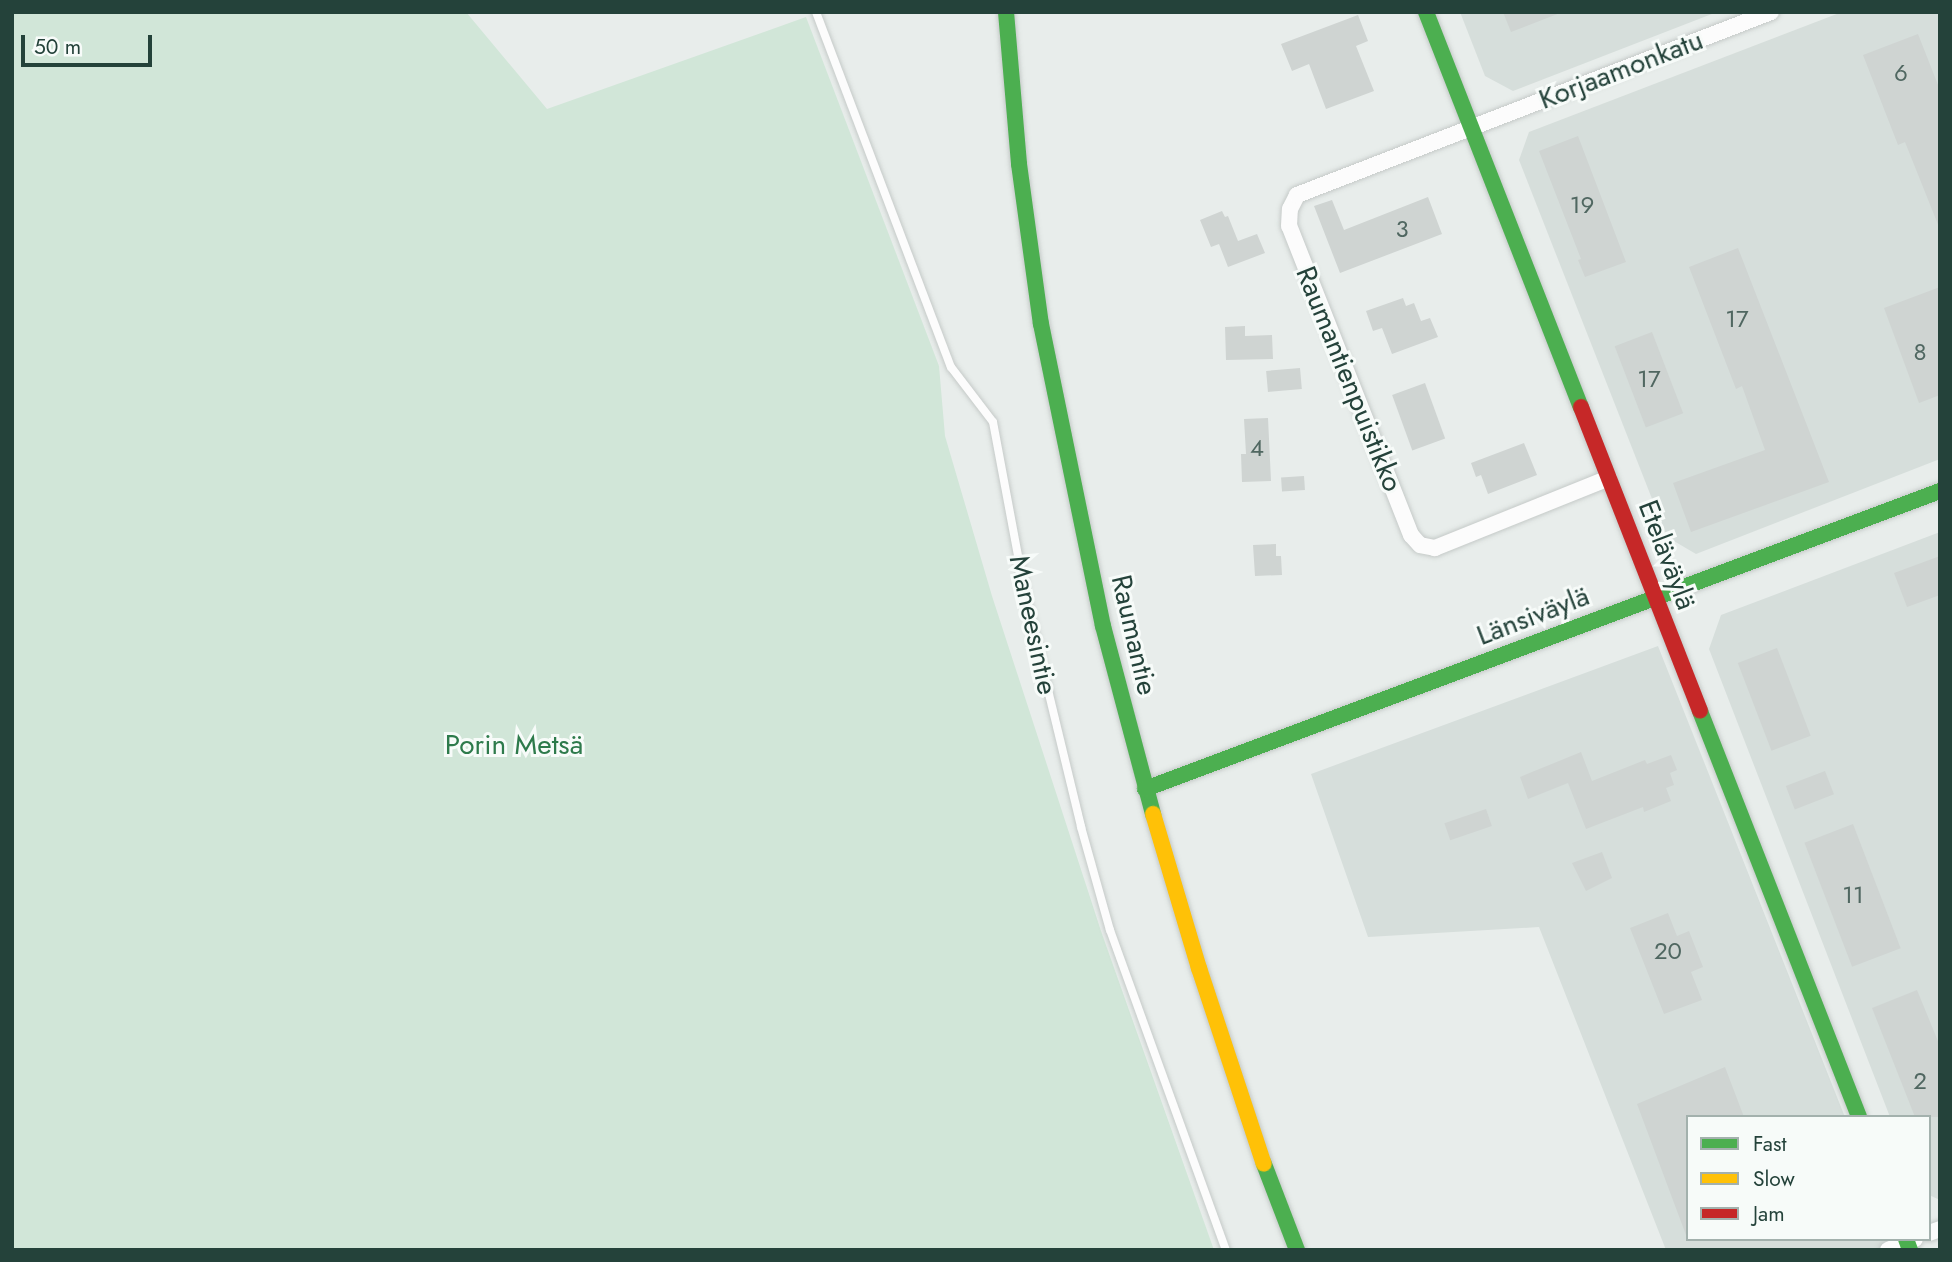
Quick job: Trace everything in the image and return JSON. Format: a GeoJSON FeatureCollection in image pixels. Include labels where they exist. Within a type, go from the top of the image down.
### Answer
{"type":"FeatureCollection","features":[{"type":"Feature","properties":{"kind":"main road","name":"Raumantie"},"geometry":{"type":"LineString","coordinates":[[1006,12],[1019,164],[1041,324],[1103,626],[1145,789],[1216,1019],[1267,1172],[1297,1250]]}},
{"type":"Feature","properties":{"kind":"main road","name":"Eteläväylä"},"geometry":{"type":"LineString","coordinates":[[1426,12],[1858,1115]]}},
{"type":"Feature","properties":{"kind":"main road","name":"Länsiväylä"},"geometry":{"type":"LineString","coordinates":[[1145,789],[1940,491]]}},
{"type":"Feature","properties":{"kind":"street","name":"Korjaamonkatu"},"geometry":{"type":"LineString","coordinates":[[1472,128],[1770,12]]}},
{"type":"Feature","properties":{"kind":"street","name":"Raumantienpuistikko"},"geometry":{"type":"LineString","coordinates":[[1472,128],[1297,195],[1290,209],[1289,226],[1411,535],[1420,545],[1435,548],[1609,478]]}},
{"type":"Feature","properties":{"kind":"street"},"geometry":{"type":"LineString","coordinates":[[1888,1250],[1910,1242]]}},
{"type":"Feature","properties":{"kind":"lane","name":"Maneesintie"},"geometry":{"type":"LineString","coordinates":[[816,12],[948,361],[993,422],[1026,599],[1081,827],[1110,930],[1226,1250]]}},
{"type":"Feature","properties":{"kind":"shaded area"},"geometry":{"type":"Polygon","coordinates":[[[1460,12],[1717,12],[1513,91],[1485,76],[1460,12]]]}},
{"type":"Feature","properties":{"kind":"shaded area"},"geometry":{"type":"Polygon","coordinates":[[[1842,12],[1940,12],[1940,459],[1696,554],[1667,537],[1519,160],[1529,132],[1842,12]]]}},
{"type":"Feature","properties":{"kind":"shaded area"},"geometry":{"type":"Polygon","coordinates":[[[1940,532],[1940,1200],[1931,1196],[1931,1115],[1889,1115],[1709,649],[1721,615],[1940,532]]]}},
{"type":"Feature","properties":{"kind":"shaded area"},"geometry":{"type":"Polygon","coordinates":[[[1658,646],[1844,1115],[1686,1115],[1686,1241],[1894,1241],[1897,1250],[1666,1250],[1539,927],[1368,937],[1311,774],[1658,646]]]}},
{"type":"Feature","properties":{"kind":"green space","name":"Porin Metsä"},"geometry":{"type":"Polygon","coordinates":[[[12,12],[466,12],[547,109],[806,17],[939,366],[945,436],[992,596],[1101,931],[1214,1250],[12,1250],[12,12]]]}},
{"type":"Feature","properties":{"kind":"building"},"geometry":{"type":"Polygon","coordinates":[[[1503,12],[1559,12],[1560,13],[1511,32],[1503,12]]]}},
{"type":"Feature","properties":{"kind":"building"},"geometry":{"type":"Polygon","coordinates":[[[1358,15],[1368,41],[1356,46],[1374,91],[1326,109],[1309,64],[1292,71],[1281,44],[1358,15]]]}},
{"type":"Feature","properties":{"kind":"building"},"geometry":{"type":"Polygon","coordinates":[[[1918,34],[1940,90],[1939,227],[1905,142],[1898,145],[1863,55],[1918,34]]]}},
{"type":"Feature","properties":{"kind":"building"},"geometry":{"type":"Polygon","coordinates":[[[1578,136],[1626,262],[1585,277],[1578,260],[1581,259],[1539,151],[1578,136]]]}},
{"type":"Feature","properties":{"kind":"building"},"geometry":{"type":"Polygon","coordinates":[[[1428,197],[1442,234],[1340,273],[1314,206],[1332,200],[1344,230],[1428,197]]]}},
{"type":"Feature","properties":{"kind":"building"},"geometry":{"type":"Polygon","coordinates":[[[1222,211],[1225,217],[1228,216],[1238,241],[1257,234],[1265,253],[1228,267],[1219,244],[1211,247],[1200,220],[1222,211]]]}},
{"type":"Feature","properties":{"kind":"building"},"geometry":{"type":"Polygon","coordinates":[[[1738,248],[1829,482],[1691,532],[1673,483],[1765,450],[1742,386],[1736,389],[1689,267],[1738,248]]]}},
{"type":"Feature","properties":{"kind":"building"},"geometry":{"type":"Polygon","coordinates":[[[1940,287],[1940,395],[1919,403],[1884,308],[1940,287]]]}},
{"type":"Feature","properties":{"kind":"building"},"geometry":{"type":"Polygon","coordinates":[[[1403,298],[1406,306],[1414,303],[1421,321],[1430,318],[1438,337],[1392,354],[1382,328],[1373,331],[1366,311],[1403,298]]]}},
{"type":"Feature","properties":{"kind":"building"},"geometry":{"type":"Polygon","coordinates":[[[1245,326],[1245,336],[1272,335],[1273,359],[1226,360],[1225,327],[1245,326]]]}},
{"type":"Feature","properties":{"kind":"building"},"geometry":{"type":"Polygon","coordinates":[[[1652,332],[1683,413],[1646,428],[1615,346],[1652,332]]]}},
{"type":"Feature","properties":{"kind":"building"},"geometry":{"type":"Polygon","coordinates":[[[1300,368],[1302,389],[1268,392],[1266,371],[1300,368]]]}},
{"type":"Feature","properties":{"kind":"building"},"geometry":{"type":"Polygon","coordinates":[[[1425,383],[1445,438],[1412,450],[1392,395],[1425,383]]]}},
{"type":"Feature","properties":{"kind":"building"},"geometry":{"type":"Polygon","coordinates":[[[1268,418],[1271,481],[1242,482],[1241,454],[1246,454],[1244,419],[1268,418]]]}},
{"type":"Feature","properties":{"kind":"building"},"geometry":{"type":"Polygon","coordinates":[[[1524,443],[1537,475],[1488,494],[1481,475],[1476,477],[1471,463],[1524,443]]]}},
{"type":"Feature","properties":{"kind":"building"},"geometry":{"type":"Polygon","coordinates":[[[1304,476],[1305,490],[1282,492],[1281,478],[1304,476]]]}},
{"type":"Feature","properties":{"kind":"building"},"geometry":{"type":"Polygon","coordinates":[[[1276,544],[1276,556],[1281,556],[1282,575],[1255,576],[1253,545],[1276,544]]]}},
{"type":"Feature","properties":{"kind":"building"},"geometry":{"type":"Polygon","coordinates":[[[1940,556],[1940,595],[1907,607],[1894,573],[1940,556]]]}},
{"type":"Feature","properties":{"kind":"building"},"geometry":{"type":"Polygon","coordinates":[[[1777,648],[1811,736],[1771,751],[1738,663],[1777,648]]]}},
{"type":"Feature","properties":{"kind":"building"},"geometry":{"type":"Polygon","coordinates":[[[1581,752],[1592,781],[1645,760],[1647,764],[1671,755],[1677,770],[1670,773],[1674,785],[1666,788],[1671,801],[1644,812],[1643,807],[1586,829],[1568,783],[1528,799],[1520,777],[1581,752]]]}},
{"type":"Feature","properties":{"kind":"building"},"geometry":{"type":"Polygon","coordinates":[[[1825,771],[1834,794],[1795,809],[1786,786],[1825,771]]]}},
{"type":"Feature","properties":{"kind":"building"},"geometry":{"type":"Polygon","coordinates":[[[1486,809],[1492,826],[1450,840],[1444,823],[1486,809]]]}},
{"type":"Feature","properties":{"kind":"building"},"geometry":{"type":"Polygon","coordinates":[[[1853,824],[1901,948],[1852,967],[1804,843],[1853,824]]]}},
{"type":"Feature","properties":{"kind":"building"},"geometry":{"type":"Polygon","coordinates":[[[1602,852],[1612,878],[1586,891],[1572,863],[1602,852]]]}},
{"type":"Feature","properties":{"kind":"building"},"geometry":{"type":"Polygon","coordinates":[[[1668,913],[1677,936],[1689,931],[1703,967],[1691,972],[1702,1000],[1664,1014],[1630,928],[1668,913]]]}},
{"type":"Feature","properties":{"kind":"building"},"geometry":{"type":"Polygon","coordinates":[[[1917,990],[1940,1046],[1940,1117],[1914,1115],[1872,1008],[1917,990]]]}},
{"type":"Feature","properties":{"kind":"building"},"geometry":{"type":"Polygon","coordinates":[[[1725,1067],[1743,1115],[1686,1115],[1686,1235],[1637,1104],[1725,1067]]]}},
{"type":"Feature","properties":{"kind":"traffic: fast"},"geometry":{"type":"LineString","coordinates":[[1006,12],[1019,164],[1041,324],[1103,626],[1153,814]]}},
{"type":"Feature","properties":{"kind":"traffic: fast"},"geometry":{"type":"LineString","coordinates":[[1426,12],[1581,407]]}},
{"type":"Feature","properties":{"kind":"traffic: fast"},"geometry":{"type":"LineString","coordinates":[[1145,789],[1940,491]]}},
{"type":"Feature","properties":{"kind":"traffic: fast"},"geometry":{"type":"LineString","coordinates":[[1700,711],[1858,1115]]}},
{"type":"Feature","properties":{"kind":"traffic: fast"},"geometry":{"type":"LineString","coordinates":[[1264,1164],[1297,1250]]}},
{"type":"Feature","properties":{"kind":"traffic: fast"},"geometry":{"type":"LineString","coordinates":[[1907,1241],[1910,1250]]}},
{"type":"Feature","properties":{"kind":"traffic: slow"},"geometry":{"type":"LineString","coordinates":[[1153,814],[1199,968],[1264,1164]]}},
{"type":"Feature","properties":{"kind":"traffic: jam"},"geometry":{"type":"LineString","coordinates":[[1581,407],[1700,711]]}}]}
